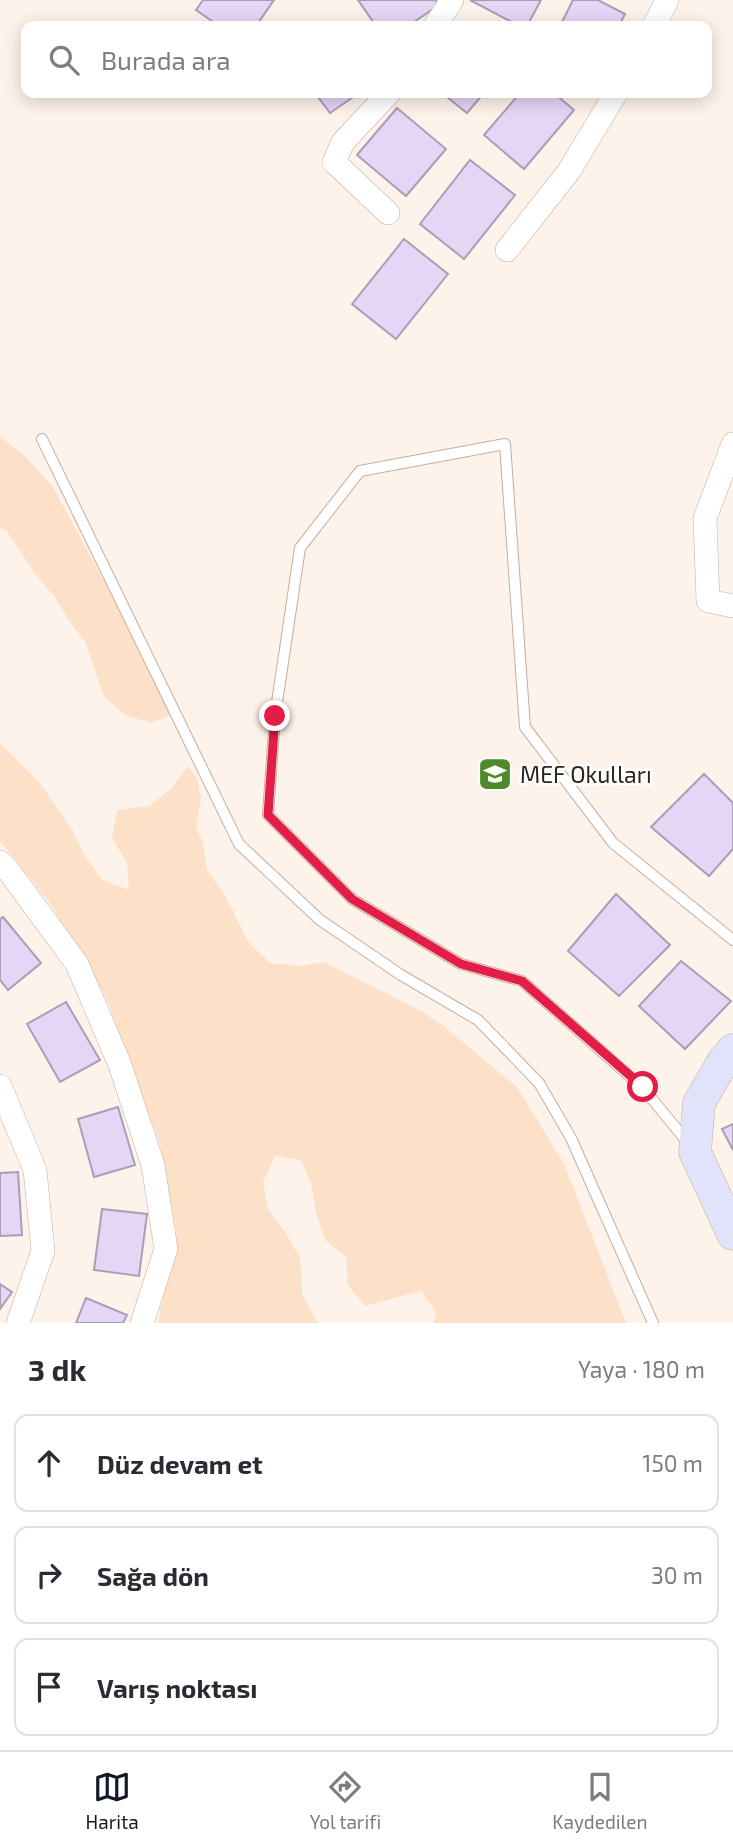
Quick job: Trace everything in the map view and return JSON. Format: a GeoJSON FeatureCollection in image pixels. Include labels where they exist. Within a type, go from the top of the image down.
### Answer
{"type":"FeatureCollection","features":[{"type":"Feature","properties":{"kind":"street"},"geometry":{"type":"LineString","coordinates":[[438,21],[452,0]]}},
{"type":"Feature","properties":{"kind":"street"},"geometry":{"type":"LineString","coordinates":[[656,21],[667,0]]}},
{"type":"Feature","properties":{"kind":"street"},"geometry":{"type":"LineString","coordinates":[[384,98],[344,142],[334,162],[388,213]]}},
{"type":"Feature","properties":{"kind":"street"},"geometry":{"type":"LineString","coordinates":[[507,250],[569,171],[613,98]]}},
{"type":"Feature","properties":{"kind":"street"},"geometry":{"type":"LineString","coordinates":[[733,444],[705,518],[708,601],[733,606]]}},
{"type":"Feature","properties":{"kind":"street"},"geometry":{"type":"LineString","coordinates":[[0,862],[77,964],[120,1065],[153,1165],[166,1248],[142,1323]]}},
{"type":"Feature","properties":{"kind":"street"},"geometry":{"type":"LineString","coordinates":[[730,1057],[684,1111],[695,1152],[732,1232]]}},
{"type":"Feature","properties":{"kind":"street"},"geometry":{"type":"LineString","coordinates":[[0,1087],[35,1170],[43,1251],[18,1323]]}},
{"type":"Feature","properties":{"kind":"lane"},"geometry":{"type":"LineString","coordinates":[[42,439],[239,844],[320,920],[401,975],[478,1020],[540,1083],[571,1138],[653,1323]]}},
{"type":"Feature","properties":{"kind":"lane"},"geometry":{"type":"LineString","coordinates":[[684,1111],[643,1087],[522,981],[461,964],[352,899],[268,815],[275,716],[300,548],[360,471],[505,444],[526,727],[613,843],[733,940]]}},
{"type":"Feature","properties":{"kind":"shaded area"},"geometry":{"type":"Polygon","coordinates":[[[0,436],[27,458],[53,487],[148,663],[171,715],[151,723],[125,715],[104,697],[86,643],[6,530],[0,527],[0,436]]]}},
{"type":"Feature","properties":{"kind":"shaded area"},"geometry":{"type":"Polygon","coordinates":[[[0,743],[40,783],[102,880],[129,890],[127,863],[112,838],[117,810],[149,806],[171,789],[188,766],[197,778],[201,798],[196,828],[203,842],[207,870],[224,894],[249,943],[270,963],[299,966],[324,962],[421,1011],[445,1027],[517,1087],[564,1164],[626,1323],[434,1323],[436,1312],[421,1291],[365,1306],[348,1285],[346,1257],[325,1240],[311,1184],[301,1160],[275,1156],[263,1182],[268,1209],[300,1257],[302,1293],[318,1323],[158,1323],[176,1230],[160,1144],[106,997],[49,902],[0,841],[0,743]]]}},
{"type":"Feature","properties":{"kind":"building"},"geometry":{"type":"Polygon","coordinates":[[[203,0],[274,0],[259,21],[212,21],[196,10],[203,0]]]}},
{"type":"Feature","properties":{"kind":"building"},"geometry":{"type":"Polygon","coordinates":[[[358,0],[435,0],[439,5],[415,21],[373,21],[358,0]]]}},
{"type":"Feature","properties":{"kind":"building"},"geometry":{"type":"Polygon","coordinates":[[[470,0],[541,0],[530,21],[510,21],[470,0]]]}},
{"type":"Feature","properties":{"kind":"building"},"geometry":{"type":"Polygon","coordinates":[[[573,0],[598,0],[625,14],[622,21],[562,21],[573,0]]]}},
{"type":"Feature","properties":{"kind":"building"},"geometry":{"type":"Polygon","coordinates":[[[319,98],[352,98],[330,113],[319,98]]]}},
{"type":"Feature","properties":{"kind":"building"},"geometry":{"type":"Polygon","coordinates":[[[448,98],[480,98],[467,113],[448,98]]]}},
{"type":"Feature","properties":{"kind":"building"},"geometry":{"type":"Polygon","coordinates":[[[516,98],[560,98],[574,110],[524,169],[484,135],[516,98]]]}},
{"type":"Feature","properties":{"kind":"building"},"geometry":{"type":"Polygon","coordinates":[[[397,108],[446,149],[406,196],[357,155],[397,108]]]}},
{"type":"Feature","properties":{"kind":"building"},"geometry":{"type":"Polygon","coordinates":[[[470,160],[515,195],[464,259],[420,224],[470,160]]]}},
{"type":"Feature","properties":{"kind":"building"},"geometry":{"type":"Polygon","coordinates":[[[404,239],[448,274],[396,339],[352,304],[404,239]]]}},
{"type":"Feature","properties":{"kind":"building"},"geometry":{"type":"Polygon","coordinates":[[[704,774],[733,803],[733,849],[709,876],[651,827],[704,774]]]}},
{"type":"Feature","properties":{"kind":"building"},"geometry":{"type":"Polygon","coordinates":[[[616,894],[670,945],[619,996],[568,951],[616,894]]]}},
{"type":"Feature","properties":{"kind":"building"},"geometry":{"type":"Polygon","coordinates":[[[3,917],[41,963],[8,990],[0,980],[0,919],[3,917]]]}},
{"type":"Feature","properties":{"kind":"building"},"geometry":{"type":"Polygon","coordinates":[[[681,961],[731,1001],[685,1049],[639,1006],[681,961]]]}},
{"type":"Feature","properties":{"kind":"building"},"geometry":{"type":"Polygon","coordinates":[[[66,1002],[100,1060],[60,1082],[27,1024],[66,1002]]]}},
{"type":"Feature","properties":{"kind":"building"},"geometry":{"type":"Polygon","coordinates":[[[118,1107],[135,1165],[94,1177],[78,1119],[118,1107]]]}},
{"type":"Feature","properties":{"kind":"building"},"geometry":{"type":"Polygon","coordinates":[[[733,1124],[733,1150],[722,1129],[733,1124]]]}},
{"type":"Feature","properties":{"kind":"building"},"geometry":{"type":"Polygon","coordinates":[[[18,1172],[22,1235],[0,1236],[0,1173],[18,1172]]]}},
{"type":"Feature","properties":{"kind":"building"},"geometry":{"type":"Polygon","coordinates":[[[102,1209],[147,1214],[139,1276],[94,1270],[102,1209]]]}},
{"type":"Feature","properties":{"kind":"building"},"geometry":{"type":"Polygon","coordinates":[[[0,1284],[12,1292],[0,1309],[0,1284]]]}},
{"type":"Feature","properties":{"kind":"building"},"geometry":{"type":"Polygon","coordinates":[[[86,1298],[127,1315],[123,1323],[76,1323],[86,1298]]]}},
{"type":"Feature","properties":{"kind":"place","name":"MEF Okulları"},"geometry":{"type":"Point","coordinates":[495,774]}},
{"type":"Feature","properties":{"kind":"route"},"geometry":{"type":"LineString","coordinates":[[275,716],[268,815],[352,899],[461,964],[522,981],[643,1087]]}}]}
